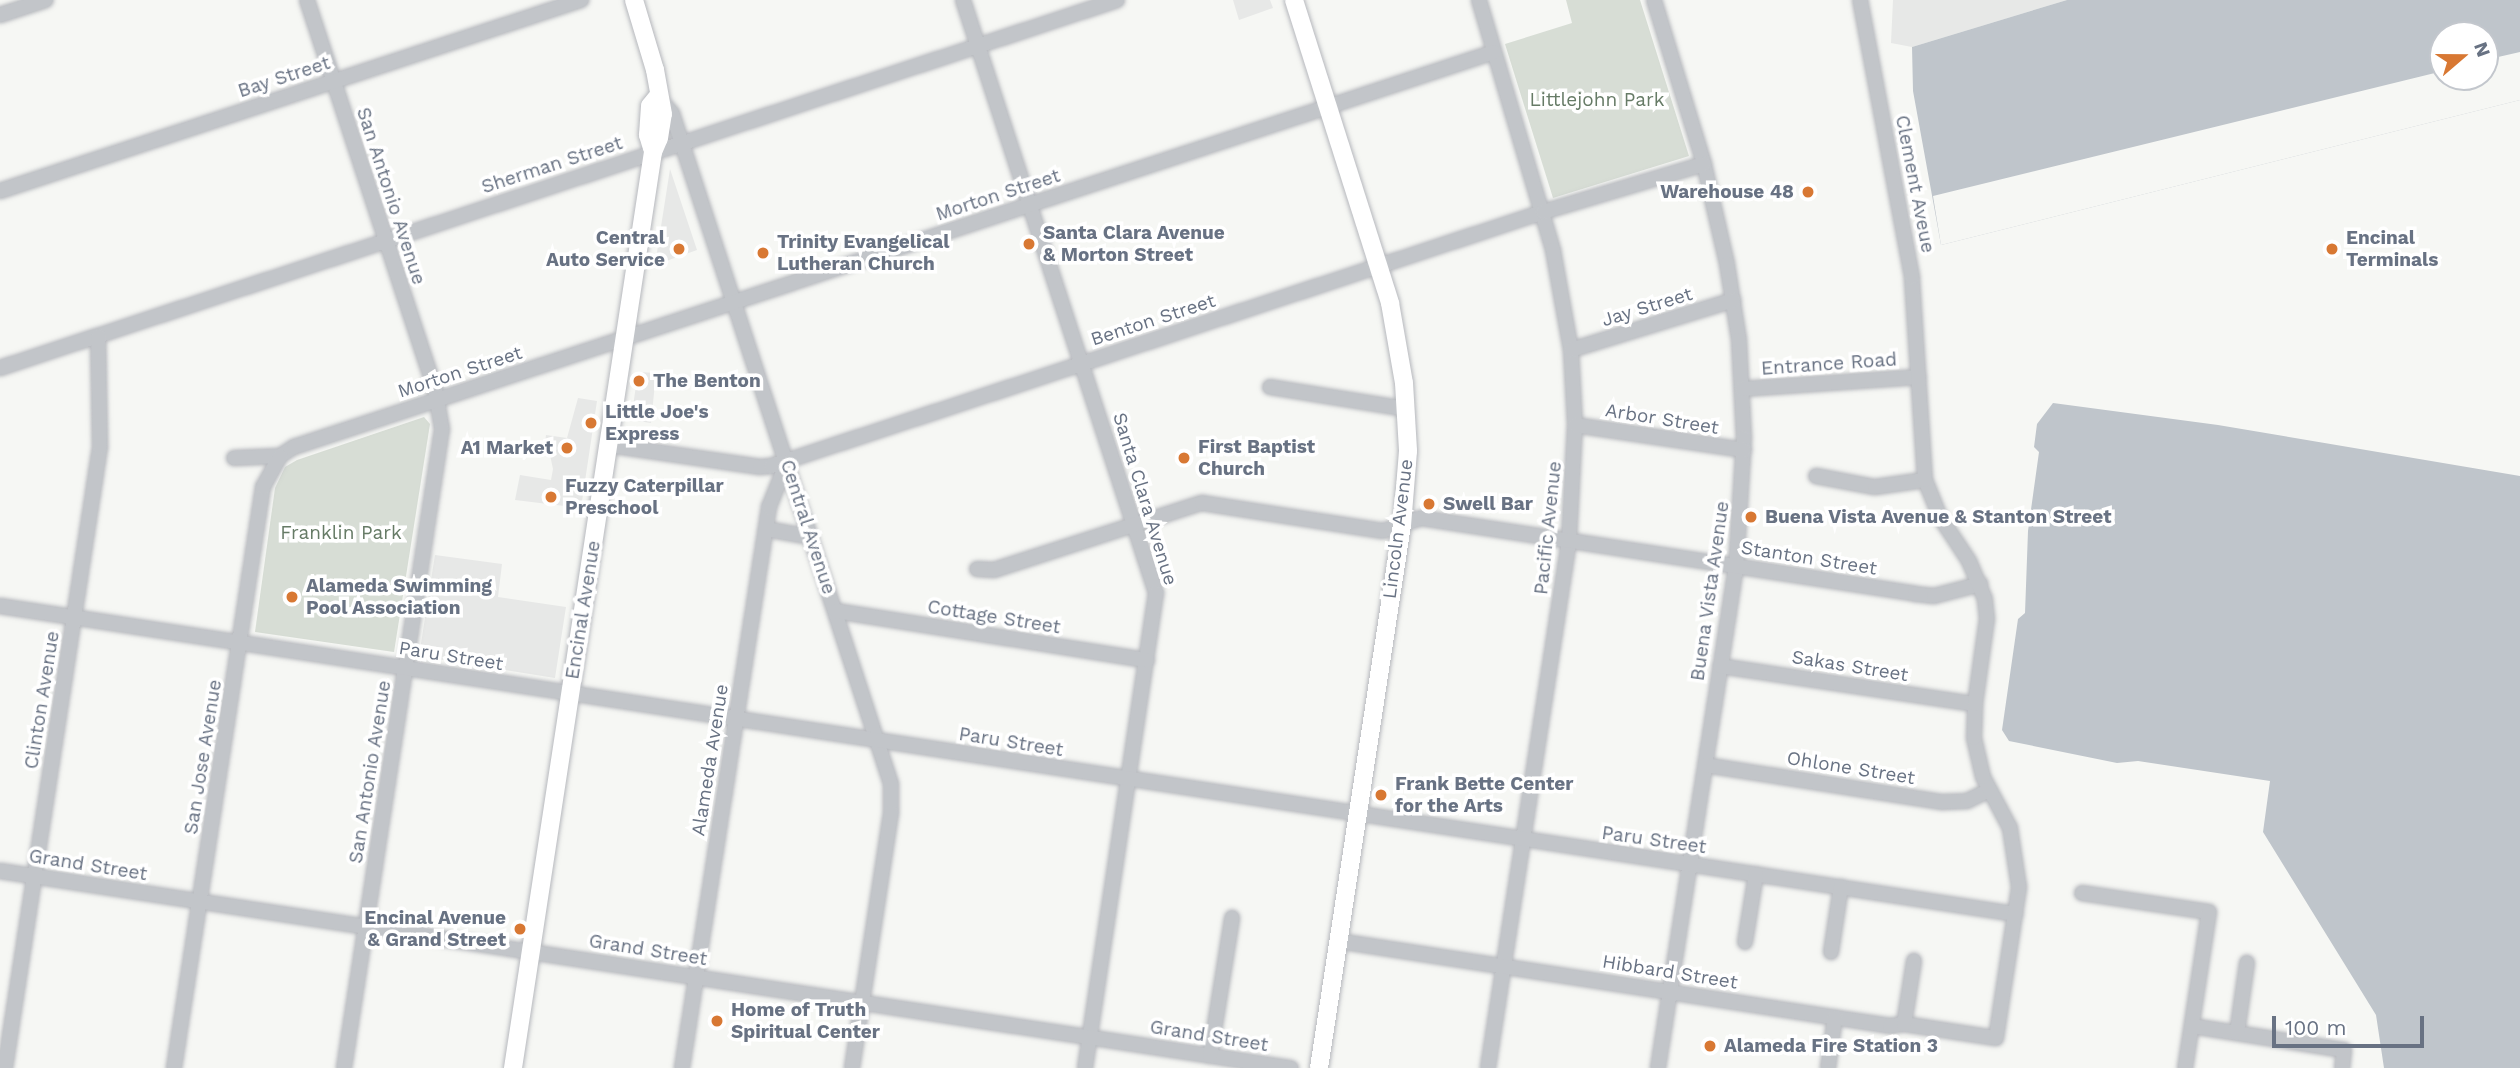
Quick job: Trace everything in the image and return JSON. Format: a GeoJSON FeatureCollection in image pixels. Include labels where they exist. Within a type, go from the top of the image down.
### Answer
{"type":"FeatureCollection","features":[{"type":"Feature","properties":{"kind":"main road","name":"Central Avenue"},"geometry":{"type":"LineString","coordinates":[[634,0],[655,70],[659,96]]}},
{"type":"Feature","properties":{"kind":"main road","name":"Lincoln Avenue"},"geometry":{"type":"LineString","coordinates":[[1294,0],[1379,266],[1397,337],[1408,451],[1402,524],[1319,1068]]}},
{"type":"Feature","properties":{"kind":"main road","name":"Encinal Avenue"},"geometry":{"type":"LineString","coordinates":[[513,1068],[653,152],[648,135],[650,106],[659,96]]}},
{"type":"Feature","properties":{"kind":"street"},"geometry":{"type":"LineString","coordinates":[[0,15],[46,0]]}},
{"type":"Feature","properties":{"kind":"street","name":"San Antonio Avenue"},"geometry":{"type":"LineString","coordinates":[[307,0],[439,399],[442,429],[344,1068]]}},
{"type":"Feature","properties":{"kind":"street","name":"Bay Street"},"geometry":{"type":"LineString","coordinates":[[0,191],[580,0]]}},
{"type":"Feature","properties":{"kind":"street","name":"Santa Clara Avenue"},"geometry":{"type":"LineString","coordinates":[[962,0],[1156,593],[1085,1068]]}},
{"type":"Feature","properties":{"kind":"street","name":"Sherman Street"},"geometry":{"type":"LineString","coordinates":[[0,368],[1117,0]]}},
{"type":"Feature","properties":{"kind":"street","name":"Pacific Avenue"},"geometry":{"type":"LineString","coordinates":[[1479,0],[1543,212],[1562,290],[1571,351],[1575,425],[1569,541],[1488,1068]]}},
{"type":"Feature","properties":{"kind":"street","name":"Buena Vista Avenue"},"geometry":{"type":"LineString","coordinates":[[1654,0],[1704,164],[1734,300],[1744,450],[1736,566],[1658,1068]]}},
{"type":"Feature","properties":{"kind":"street","name":"Clement Aveue"},"geometry":{"type":"LineString","coordinates":[[1860,0],[1912,277],[1925,480],[1940,517],[1969,561],[1980,584],[1987,619],[1975,704],[1976,755],[2014,843],[2019,887],[1996,1038]]}},
{"type":"Feature","properties":{"kind":"street","name":"Morton Street"},"geometry":{"type":"LineString","coordinates":[[234,458],[280,456],[294,447],[1494,52]]}},
{"type":"Feature","properties":{"kind":"street","name":"Central Avenue"},"geometry":{"type":"LineString","coordinates":[[659,96],[672,113],[682,143],[879,741],[892,796],[852,1068]]}},
{"type":"Feature","properties":{"kind":"street","name":"Benton Street"},"geometry":{"type":"LineString","coordinates":[[608,445],[760,467],[787,461],[1543,212],[1704,164]]}},
{"type":"Feature","properties":{"kind":"street","name":"Jay Street"},"geometry":{"type":"LineString","coordinates":[[1571,351],[1734,300]]}},
{"type":"Feature","properties":{"kind":"street","name":"Clinton Avenue"},"geometry":{"type":"LineString","coordinates":[[5,1068],[100,447],[99,336]]}},
{"type":"Feature","properties":{"kind":"street","name":"Entrance Road"},"geometry":{"type":"LineString","coordinates":[[1742,389],[1919,377]]}},
{"type":"Feature","properties":{"kind":"street"},"geometry":{"type":"LineString","coordinates":[[1270,387],[1406,409]]}},
{"type":"Feature","properties":{"kind":"street","name":"Arbor Street"},"geometry":{"type":"LineString","coordinates":[[1575,425],[1744,450]]}},
{"type":"Feature","properties":{"kind":"street","name":"San Jose Avenue"},"geometry":{"type":"LineString","coordinates":[[174,1068],[263,487],[280,456]]}},
{"type":"Feature","properties":{"kind":"street","name":"Alameda Avenue"},"geometry":{"type":"LineString","coordinates":[[682,1068],[766,529],[776,484],[787,461]]}},
{"type":"Feature","properties":{"kind":"street"},"geometry":{"type":"LineString","coordinates":[[1816,476],[1839,483],[1875,487],[1925,480]]}},
{"type":"Feature","properties":{"kind":"street","name":"Stanton Street"},"geometry":{"type":"LineString","coordinates":[[977,569],[994,570],[1202,503],[1383,531],[1421,519],[1934,596],[1980,584]]}},
{"type":"Feature","properties":{"kind":"street"},"geometry":{"type":"LineString","coordinates":[[766,529],[811,537]]}},
{"type":"Feature","properties":{"kind":"street","name":"Paru Street"},"geometry":{"type":"LineString","coordinates":[[0,606],[2016,914]]}},
{"type":"Feature","properties":{"kind":"street","name":"Cottage Street"},"geometry":{"type":"LineString","coordinates":[[836,611],[1147,660]]}},
{"type":"Feature","properties":{"kind":"street","name":"Sakas Street"},"geometry":{"type":"LineString","coordinates":[[1720,666],[1975,704]]}},
{"type":"Feature","properties":{"kind":"street","name":"Ohlone Street"},"geometry":{"type":"LineString","coordinates":[[1705,765],[1942,802],[1967,801],[1990,790]]}},
{"type":"Feature","properties":{"kind":"street","name":"Grand Street"},"geometry":{"type":"LineString","coordinates":[[0,871],[1290,1068]]}},
{"type":"Feature","properties":{"kind":"street"},"geometry":{"type":"LineString","coordinates":[[1745,942],[1756,874]]}},
{"type":"Feature","properties":{"kind":"street"},"geometry":{"type":"LineString","coordinates":[[1831,952],[1841,887]]}},
{"type":"Feature","properties":{"kind":"street"},"geometry":{"type":"LineString","coordinates":[[2082,893],[2209,912],[2185,1068]]}},
{"type":"Feature","properties":{"kind":"street"},"geometry":{"type":"LineString","coordinates":[[1210,1056],[1232,918]]}},
{"type":"Feature","properties":{"kind":"street","name":"Hibbard Street"},"geometry":{"type":"LineString","coordinates":[[1338,941],[1890,1026],[1904,1024],[1996,1038]]}},
{"type":"Feature","properties":{"kind":"street"},"geometry":{"type":"LineString","coordinates":[[1904,1024],[1914,961]]}},
{"type":"Feature","properties":{"kind":"street"},"geometry":{"type":"LineString","coordinates":[[2237,1033],[2247,963]]}},
{"type":"Feature","properties":{"kind":"street"},"geometry":{"type":"LineString","coordinates":[[1828,1068],[1835,1017]]}},
{"type":"Feature","properties":{"kind":"street"},"geometry":{"type":"LineString","coordinates":[[2192,1026],[2344,1049],[2342,1068]]}},
{"type":"Feature","properties":{"kind":"shaded area"},"geometry":{"type":"Polygon","coordinates":[[[1233,0],[1270,0],[1273,8],[1239,20],[1233,0]]]}},
{"type":"Feature","properties":{"kind":"shaded area"},"geometry":{"type":"Polygon","coordinates":[[[1893,0],[2067,0],[1912,47],[1891,43],[1893,0]]]}},
{"type":"Feature","properties":{"kind":"shaded area"},"geometry":{"type":"Polygon","coordinates":[[[2067,0],[2520,0],[2520,100],[1941,245],[1913,91],[1912,47],[2067,0]]]}},
{"type":"Feature","properties":{"kind":"shaded area"},"geometry":{"type":"Polygon","coordinates":[[[670,169],[697,250],[655,265],[670,169]]]}},
{"type":"Feature","properties":{"kind":"shaded area"},"geometry":{"type":"Polygon","coordinates":[[[638,372],[656,373],[651,423],[631,420],[638,372]]]}},
{"type":"Feature","properties":{"kind":"shaded area"},"geometry":{"type":"Polygon","coordinates":[[[578,398],[597,401],[581,508],[515,500],[520,475],[551,480],[553,469],[550,455],[544,452],[546,435],[567,438],[578,398]]]}},
{"type":"Feature","properties":{"kind":"shaded area"},"geometry":{"type":"Polygon","coordinates":[[[2053,403],[2218,425],[2520,476],[2520,1068],[2384,1068],[2376,1015],[2263,832],[2270,781],[2138,761],[2117,763],[2009,741],[2002,730],[2018,619],[2025,613],[2028,531],[2039,452],[2034,447],[2037,424],[2053,403]]]}},
{"type":"Feature","properties":{"kind":"shaded area"},"geometry":{"type":"Polygon","coordinates":[[[435,555],[502,564],[498,597],[566,607],[555,678],[419,656],[435,555]]]}},
{"type":"Feature","properties":{"kind":"green space","name":"Littlejohn Park"},"geometry":{"type":"Polygon","coordinates":[[[1566,0],[1640,0],[1689,156],[1553,198],[1505,44],[1572,23],[1566,0]]]}},
{"type":"Feature","properties":{"kind":"green space","name":"Franklin Park"},"geometry":{"type":"Polygon","coordinates":[[[424,417],[430,424],[394,652],[255,632],[275,488],[285,467],[297,460],[424,417]]]}},
{"type":"Feature","properties":{"kind":"pier"},"geometry":{"type":"Polygon","coordinates":[[[2520,52],[2520,100],[1941,245],[1933,196],[2429,74],[2429,91],[2499,91],[2499,57],[2520,52]]]}},
{"type":"Feature","properties":{"kind":"place","name":"Warehouse 48"},"geometry":{"type":"Point","coordinates":[1808,192]}},
{"type":"Feature","properties":{"kind":"place","name":"Santa Clara Avenue & Morton Street"},"geometry":{"type":"Point","coordinates":[1029,244]}},
{"type":"Feature","properties":{"kind":"place","name":"Central Auto Service"},"geometry":{"type":"Point","coordinates":[679,249]}},
{"type":"Feature","properties":{"kind":"place","name":"Encinal Terminals"},"geometry":{"type":"Point","coordinates":[2332,249]}},
{"type":"Feature","properties":{"kind":"place","name":"Trinity Evangelical Lutheran Church"},"geometry":{"type":"Point","coordinates":[763,253]}},
{"type":"Feature","properties":{"kind":"place","name":"The Benton"},"geometry":{"type":"Point","coordinates":[639,381]}},
{"type":"Feature","properties":{"kind":"place","name":"Little Joe's Express"},"geometry":{"type":"Point","coordinates":[591,423]}},
{"type":"Feature","properties":{"kind":"place","name":"A1 Market"},"geometry":{"type":"Point","coordinates":[567,448]}},
{"type":"Feature","properties":{"kind":"place","name":"First Baptist Church"},"geometry":{"type":"Point","coordinates":[1184,458]}},
{"type":"Feature","properties":{"kind":"place","name":"Fuzzy Caterpillar Preschool"},"geometry":{"type":"Point","coordinates":[551,497]}},
{"type":"Feature","properties":{"kind":"place","name":"Swell Bar"},"geometry":{"type":"Point","coordinates":[1429,504]}},
{"type":"Feature","properties":{"kind":"place","name":"Buena Vista Avenue & Stanton Street"},"geometry":{"type":"Point","coordinates":[1751,517]}},
{"type":"Feature","properties":{"kind":"place","name":"Alameda Swimming Pool Association"},"geometry":{"type":"Point","coordinates":[292,597]}},
{"type":"Feature","properties":{"kind":"place","name":"Frank Bette Center for the Arts"},"geometry":{"type":"Point","coordinates":[1381,795]}},
{"type":"Feature","properties":{"kind":"place","name":"Encinal Avenue & Grand Street"},"geometry":{"type":"Point","coordinates":[520,929]}},
{"type":"Feature","properties":{"kind":"place","name":"Home of Truth Spiritual Center"},"geometry":{"type":"Point","coordinates":[717,1021]}},
{"type":"Feature","properties":{"kind":"place","name":"Alameda Fire Station 3"},"geometry":{"type":"Point","coordinates":[1710,1046]}}]}
